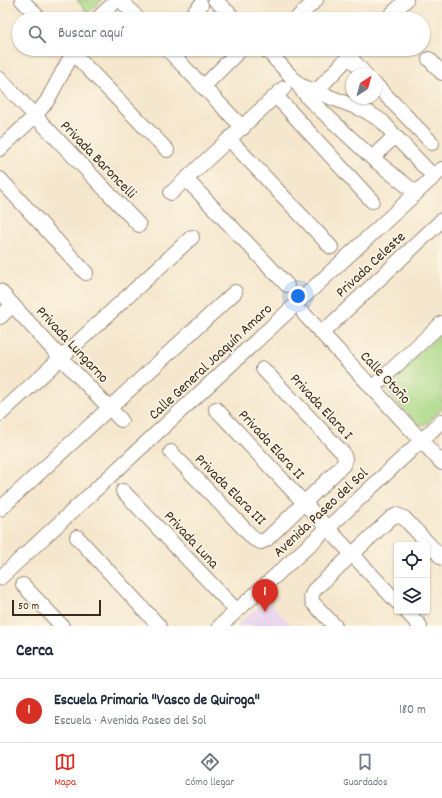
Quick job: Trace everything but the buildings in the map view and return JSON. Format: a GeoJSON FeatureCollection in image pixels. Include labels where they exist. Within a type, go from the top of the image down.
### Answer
{"type":"FeatureCollection","features":[{"type":"Feature","properties":{"kind":"street"},"geometry":{"type":"LineString","coordinates":[[22,0],[33,12]]}},
{"type":"Feature","properties":{"kind":"street"},"geometry":{"type":"LineString","coordinates":[[104,12],[117,0]]}},
{"type":"Feature","properties":{"kind":"street"},"geometry":{"type":"LineString","coordinates":[[121,0],[132,12]]}},
{"type":"Feature","properties":{"kind":"street"},"geometry":{"type":"LineString","coordinates":[[215,0],[228,12]]}},
{"type":"Feature","properties":{"kind":"street"},"geometry":{"type":"LineString","coordinates":[[303,12],[316,0]]}},
{"type":"Feature","properties":{"kind":"street"},"geometry":{"type":"LineString","coordinates":[[394,12],[406,0]]}},
{"type":"Feature","properties":{"kind":"street"},"geometry":{"type":"LineString","coordinates":[[194,12],[201,5]]}},
{"type":"Feature","properties":{"kind":"street"},"geometry":{"type":"LineString","coordinates":[[0,149],[35,116],[48,101],[69,56]]}},
{"type":"Feature","properties":{"kind":"street"},"geometry":{"type":"LineString","coordinates":[[78,56],[168,150]]}},
{"type":"Feature","properties":{"kind":"street"},"geometry":{"type":"LineString","coordinates":[[173,56],[243,128]]}},
{"type":"Feature","properties":{"kind":"street"},"geometry":{"type":"LineString","coordinates":[[203,87],[233,56]]}},
{"type":"Feature","properties":{"kind":"street"},"geometry":{"type":"LineString","coordinates":[[273,56],[299,84],[301,90],[313,96],[366,111],[383,122],[394,136],[438,173]]}},
{"type":"Feature","properties":{"kind":"street"},"geometry":{"type":"LineString","coordinates":[[313,96],[349,56]]}},
{"type":"Feature","properties":{"kind":"street"},"geometry":{"type":"LineString","coordinates":[[354,56],[362,68]]}},
{"type":"Feature","properties":{"kind":"street"},"geometry":{"type":"LineString","coordinates":[[428,59],[442,73]]}},
{"type":"Feature","properties":{"kind":"street","name":"Privada Baroncelli"},"geometry":{"type":"LineString","coordinates":[[0,79],[139,225]]}},
{"type":"Feature","properties":{"kind":"street"},"geometry":{"type":"LineString","coordinates":[[382,91],[432,143]]}},
{"type":"Feature","properties":{"kind":"street"},"geometry":{"type":"LineString","coordinates":[[171,193],[229,139],[243,128],[280,92],[372,201]]}},
{"type":"Feature","properties":{"kind":"street"},"geometry":{"type":"LineString","coordinates":[[313,96],[372,158],[416,193]]}},
{"type":"Feature","properties":{"kind":"street"},"geometry":{"type":"LineString","coordinates":[[372,158],[394,136]]}},
{"type":"Feature","properties":{"kind":"street"},"geometry":{"type":"LineString","coordinates":[[229,139],[331,247]]}},
{"type":"Feature","properties":{"kind":"street","name":"Calle General Joaquín Amaro"},"geometry":{"type":"LineString","coordinates":[[0,578],[438,173]]}},
{"type":"Feature","properties":{"kind":"street"},"geometry":{"type":"LineString","coordinates":[[0,179],[86,274]]}},
{"type":"Feature","properties":{"kind":"street"},"geometry":{"type":"LineString","coordinates":[[186,179],[287,286]]}},
{"type":"Feature","properties":{"kind":"street","name":"Privada Celeste"},"geometry":{"type":"LineString","coordinates":[[322,333],[442,220]]}},
{"type":"Feature","properties":{"kind":"street"},"geometry":{"type":"LineString","coordinates":[[0,414],[60,357],[192,237]]}},
{"type":"Feature","properties":{"kind":"street","name":"Privada Lungarno"},"geometry":{"type":"LineString","coordinates":[[0,291],[60,357],[121,420]]}},
{"type":"Feature","properties":{"kind":"street"},"geometry":{"type":"LineString","coordinates":[[0,509],[235,292]]}},
{"type":"Feature","properties":{"kind":"street"},"geometry":{"type":"LineString","coordinates":[[0,317],[13,305]]}},
{"type":"Feature","properties":{"kind":"street","name":"Calle Otoño"},"geometry":{"type":"LineString","coordinates":[[304,314],[442,463]]}},
{"type":"Feature","properties":{"kind":"street"},"geometry":{"type":"LineString","coordinates":[[372,388],[442,323]]}},
{"type":"Feature","properties":{"kind":"street","name":"Privada Elara I"},"geometry":{"type":"LineString","coordinates":[[263,369],[343,453],[345,459],[343,465],[304,502]]}},
{"type":"Feature","properties":{"kind":"street","name":"Privada Elara II"},"geometry":{"type":"LineString","coordinates":[[216,409],[394,599]]}},
{"type":"Feature","properties":{"kind":"street","name":"Avenida Paseo del Sol"},"geometry":{"type":"LineString","coordinates":[[220,626],[328,528],[442,421]]}},
{"type":"Feature","properties":{"kind":"street","name":"Privada Elara III"},"geometry":{"type":"LineString","coordinates":[[171,452],[254,539],[261,542],[267,539],[304,502]]}},
{"type":"Feature","properties":{"kind":"street","name":"Privada Luna"},"geometry":{"type":"LineString","coordinates":[[123,491],[236,610]]}},
{"type":"Feature","properties":{"kind":"street"},"geometry":{"type":"LineString","coordinates":[[335,626],[313,602],[311,597],[314,590],[392,518],[397,515],[404,518],[442,558]]}},
{"type":"Feature","properties":{"kind":"street"},"geometry":{"type":"LineString","coordinates":[[77,537],[159,626]]}},
{"type":"Feature","properties":{"kind":"street"},"geometry":{"type":"LineString","coordinates":[[23,585],[62,626]]}},
{"type":"Feature","properties":{"kind":"street"},"geometry":{"type":"LineString","coordinates":[[409,614],[420,626]]}},
{"type":"Feature","properties":{"kind":"shaded area"},"geometry":{"type":"Polygon","coordinates":[[[266,599],[292,626],[237,626],[266,599]]]}},
{"type":"Feature","properties":{"kind":"green space"},"geometry":{"type":"Polygon","coordinates":[[[77,0],[102,0],[89,12],[87,12],[77,0]]]}},
{"type":"Feature","properties":{"kind":"green space"},"geometry":{"type":"Polygon","coordinates":[[[442,333],[442,409],[425,425],[418,425],[386,390],[387,384],[442,333]]]}},
{"type":"Feature","properties":{"kind":"place","name":"Escuela Primaria \"Vasco de Quiroga\""},"geometry":{"type":"Point","coordinates":[265,612]}}]}
